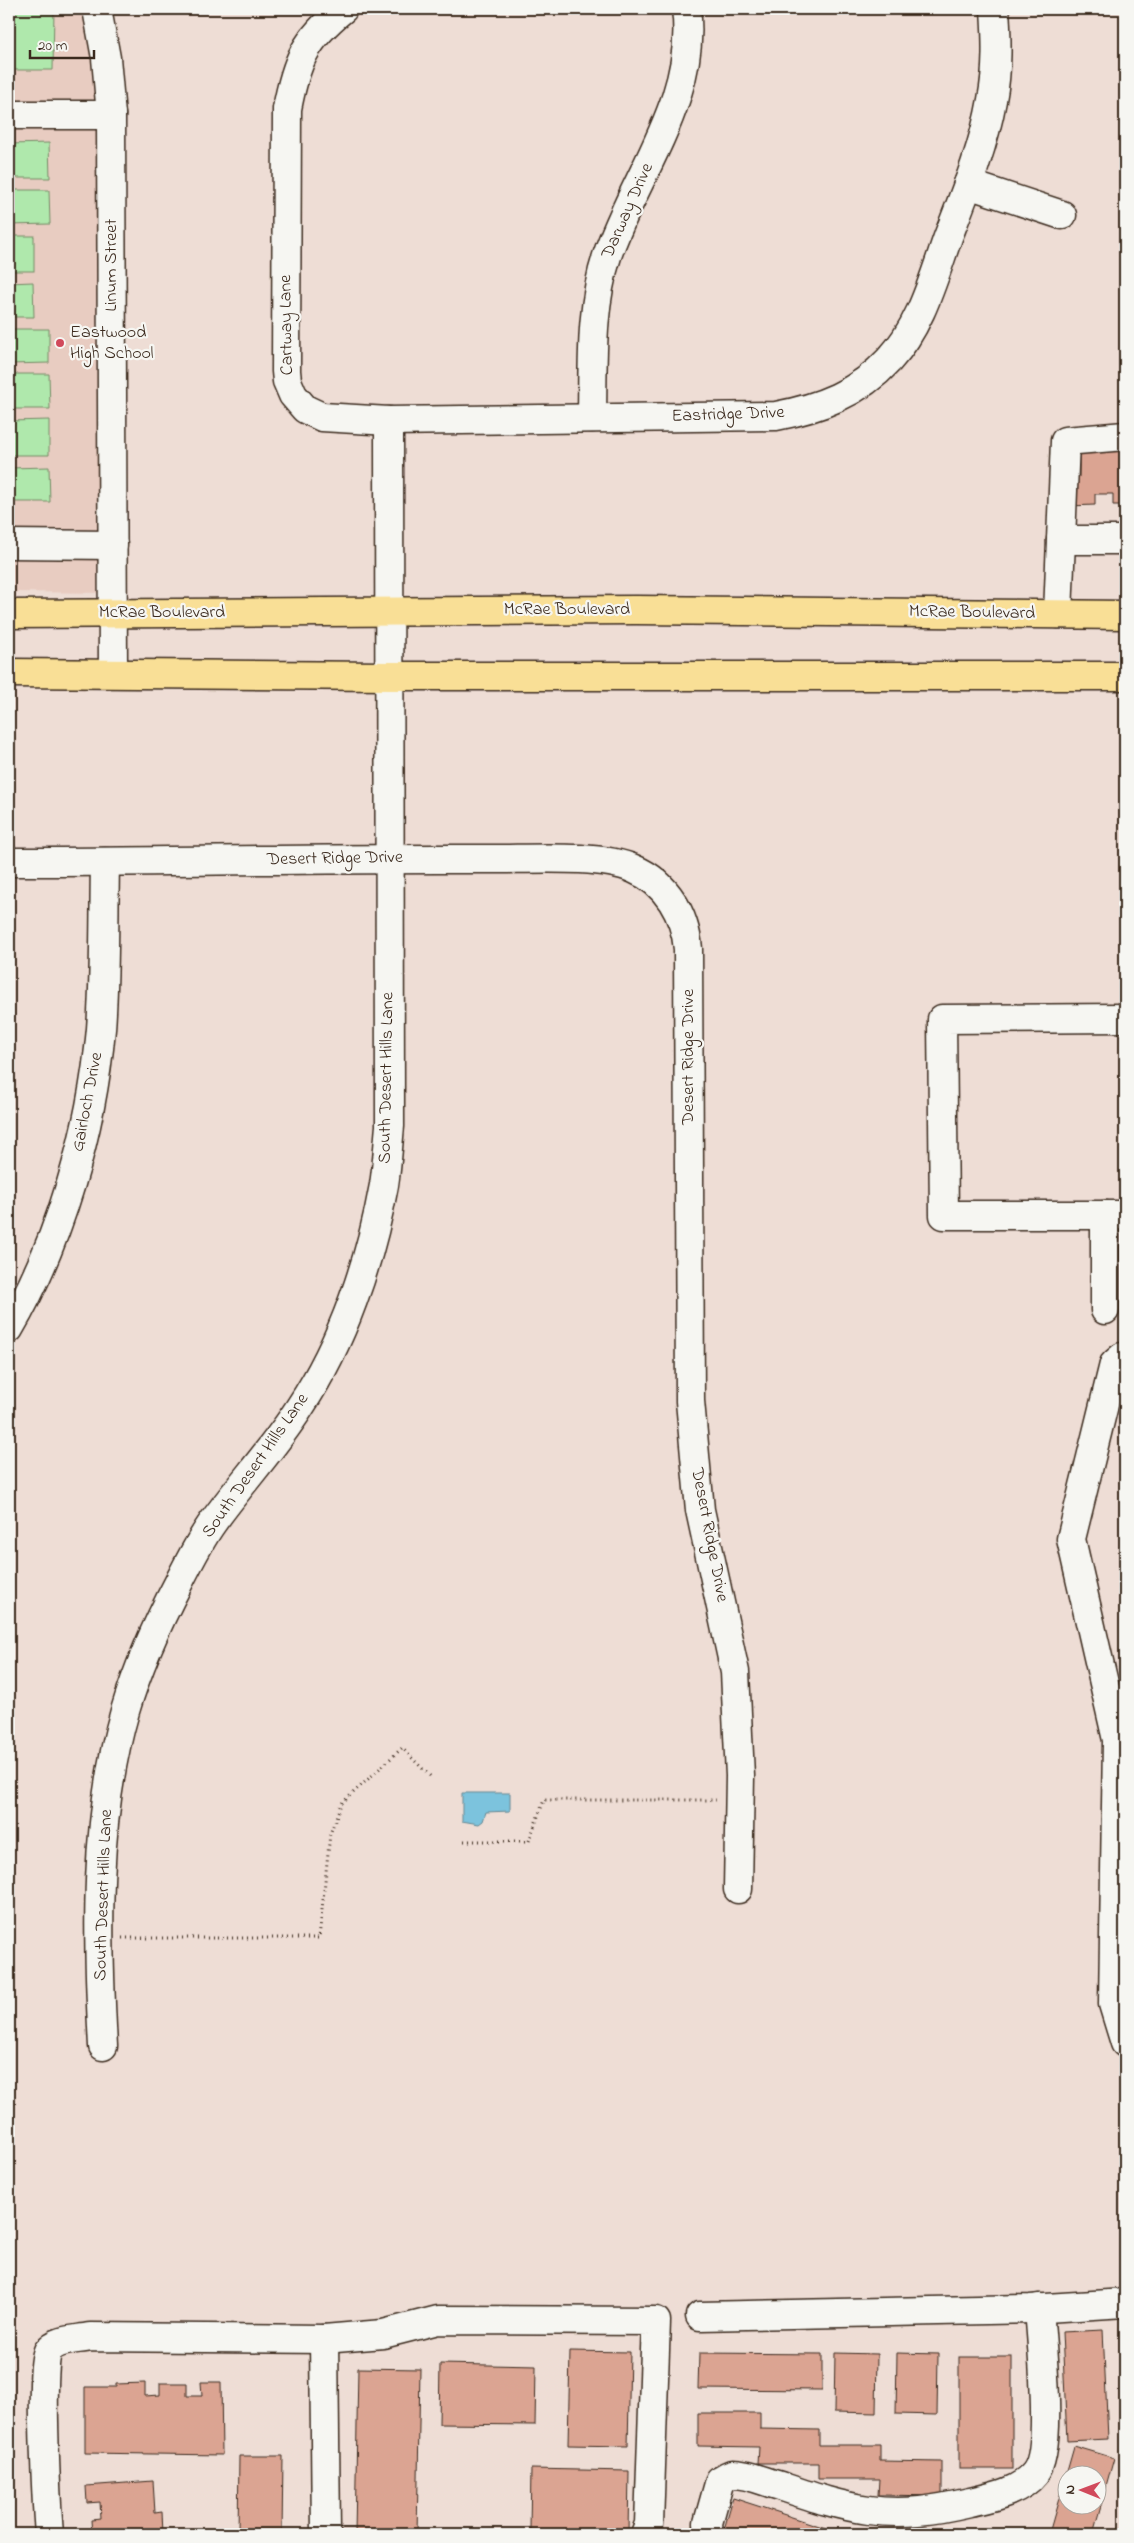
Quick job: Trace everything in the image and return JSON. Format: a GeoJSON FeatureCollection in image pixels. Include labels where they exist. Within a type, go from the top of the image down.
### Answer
{"type":"FeatureCollection","features":[{"type":"Feature","properties":{"kind":"main road","name":"McRae Boulevard"},"geometry":{"type":"LineString","coordinates":[[9,614],[636,610],[1125,615]]}},
{"type":"Feature","properties":{"kind":"main road"},"geometry":{"type":"LineString","coordinates":[[9,673],[390,676],[1125,676]]}},
{"type":"Feature","properties":{"kind":"street","name":"Linum Street"},"geometry":{"type":"LineString","coordinates":[[97,9],[106,58],[111,115],[113,673]]}},
{"type":"Feature","properties":{"kind":"street","name":"Cartway Lane"},"geometry":{"type":"LineString","coordinates":[[343,9],[321,26],[310,42],[297,67],[287,109],[287,381],[293,396],[305,409],[322,417],[389,420]]}},
{"type":"Feature","properties":{"kind":"street","name":"Darway Drive"},"geometry":{"type":"LineString","coordinates":[[592,418],[594,325],[599,287],[618,227],[664,132],[673,108],[685,52],[686,9]]}},
{"type":"Feature","properties":{"kind":"street","name":"Eastridge Drive"},"geometry":{"type":"LineString","coordinates":[[389,420],[776,416],[805,411],[838,398],[855,388],[890,359],[910,332],[922,309],[968,184],[992,101],[997,66],[995,9]]}},
{"type":"Feature","properties":{"kind":"street"},"geometry":{"type":"LineString","coordinates":[[9,115],[111,115]]}},
{"type":"Feature","properties":{"kind":"street"},"geometry":{"type":"LineString","coordinates":[[968,184],[1062,214]]}},
{"type":"Feature","properties":{"kind":"street"},"geometry":{"type":"LineString","coordinates":[[389,420],[390,612]]}},
{"type":"Feature","properties":{"kind":"street"},"geometry":{"type":"LineString","coordinates":[[1058,614],[1064,441],[1125,436]]}},
{"type":"Feature","properties":{"kind":"street"},"geometry":{"type":"LineString","coordinates":[[1061,540],[1125,540]]}},
{"type":"Feature","properties":{"kind":"street"},"geometry":{"type":"LineString","coordinates":[[9,544],[114,545]]}},
{"type":"Feature","properties":{"kind":"street","name":"South Desert Hills Lane"},"geometry":{"type":"LineString","coordinates":[[103,2046],[100,1938],[103,1837],[110,1779],[125,1711],[147,1651],[178,1584],[212,1523],[270,1450],[301,1406],[326,1360],[346,1315],[370,1248],[384,1183],[390,1126],[388,858],[390,612]]}},
{"type":"Feature","properties":{"kind":"street","name":"Desert Ridge Drive"},"geometry":{"type":"LineString","coordinates":[[9,862],[388,858],[614,862],[635,869],[654,880],[669,896],[680,914],[687,935],[688,949],[692,1430],[700,1510],[735,1672],[740,1800],[738,1889]]}},
{"type":"Feature","properties":{"kind":"street","name":"Gairloch Drive"},"geometry":{"type":"LineString","coordinates":[[9,1329],[37,1273],[65,1201],[93,1089],[104,985],[105,862]]}},
{"type":"Feature","properties":{"kind":"street"},"geometry":{"type":"LineString","coordinates":[[1105,1310],[1115,1215],[944,1215],[942,1019],[1125,1018]]}},
{"type":"Feature","properties":{"kind":"street"},"geometry":{"type":"LineString","coordinates":[[1125,1357],[1122,1357],[1114,1364],[1071,1539],[1117,1740],[1121,1778],[1113,2004],[1125,2042]]}},
{"type":"Feature","properties":{"kind":"street"},"geometry":{"type":"LineString","coordinates":[[700,2316],[1039,2308],[1125,2303]]}},
{"type":"Feature","properties":{"kind":"street"},"geometry":{"type":"LineString","coordinates":[[709,2534],[708,2523],[720,2480],[731,2474],[745,2475],[823,2500],[867,2510],[890,2512],[927,2511],[994,2497],[1020,2486],[1036,2473],[1044,2452],[1045,2396],[1039,2308]]}},
{"type":"Feature","properties":{"kind":"street"},"geometry":{"type":"LineString","coordinates":[[49,2534],[44,2408],[46,2353],[54,2344],[90,2338],[324,2338],[383,2334],[438,2320],[656,2321],[649,2524],[646,2534]]}},
{"type":"Feature","properties":{"kind":"street"},"geometry":{"type":"LineString","coordinates":[[324,2338],[326,2534]]}},
{"type":"Feature","properties":{"kind":"path"},"geometry":{"type":"LineString","coordinates":[[100,1938],[320,1938],[330,1834],[341,1804],[402,1748],[431,1777]]}},
{"type":"Feature","properties":{"kind":"path"},"geometry":{"type":"LineString","coordinates":[[464,1841],[529,1841],[544,1800],[740,1800]]}},
{"type":"Feature","properties":{"kind":"shaded area","name":"Eastwood High School"},"geometry":{"type":"Polygon","coordinates":[[[9,9],[80,9],[110,94],[114,593],[9,592],[9,9]]]}},
{"type":"Feature","properties":{"kind":"green space"},"geometry":{"type":"Polygon","coordinates":[[[9,9],[54,9],[53,70],[9,70],[9,9]]]}},
{"type":"Feature","properties":{"kind":"green space"},"geometry":{"type":"Polygon","coordinates":[[[49,143],[50,178],[9,178],[9,144],[49,143]]]}},
{"type":"Feature","properties":{"kind":"green space"},"geometry":{"type":"Polygon","coordinates":[[[9,190],[49,190],[50,224],[9,225],[9,190]]]}},
{"type":"Feature","properties":{"kind":"green space"},"geometry":{"type":"Polygon","coordinates":[[[9,236],[34,236],[34,271],[9,271],[9,236]]]}},
{"type":"Feature","properties":{"kind":"green space"},"geometry":{"type":"Polygon","coordinates":[[[33,282],[34,317],[9,317],[9,283],[33,282]]]}},
{"type":"Feature","properties":{"kind":"green space"},"geometry":{"type":"Polygon","coordinates":[[[9,329],[49,329],[49,363],[9,364],[9,329]]]}},
{"type":"Feature","properties":{"kind":"green space"},"geometry":{"type":"Polygon","coordinates":[[[9,374],[49,374],[50,409],[9,409],[9,374]]]}},
{"type":"Feature","properties":{"kind":"green space"},"geometry":{"type":"Polygon","coordinates":[[[49,420],[49,455],[9,455],[9,421],[49,420]]]}},
{"type":"Feature","properties":{"kind":"green space"},"geometry":{"type":"Polygon","coordinates":[[[49,467],[50,502],[9,502],[9,468],[49,467]]]}},
{"type":"Feature","properties":{"kind":"water"},"geometry":{"type":"Polygon","coordinates":[[[462,1793],[510,1793],[510,1811],[486,1812],[483,1821],[479,1824],[462,1821],[462,1793]]]}},
{"type":"Feature","properties":{"kind":"building"},"geometry":{"type":"Polygon","coordinates":[[[1079,444],[1125,444],[1125,505],[1113,505],[1113,494],[1095,494],[1095,505],[1069,506],[1068,477],[1079,477],[1079,444]]]}},
{"type":"Feature","properties":{"kind":"building"},"geometry":{"type":"Polygon","coordinates":[[[1103,2330],[1108,2439],[1067,2441],[1062,2332],[1103,2330]]]}},
{"type":"Feature","properties":{"kind":"building"},"geometry":{"type":"Polygon","coordinates":[[[570,2351],[630,2352],[628,2446],[568,2445],[570,2351]]]}},
{"type":"Feature","properties":{"kind":"building"},"geometry":{"type":"Polygon","coordinates":[[[699,2353],[822,2354],[822,2390],[698,2389],[699,2353]]]}},
{"type":"Feature","properties":{"kind":"building"},"geometry":{"type":"Polygon","coordinates":[[[835,2353],[877,2354],[876,2413],[834,2412],[835,2353]]]}},
{"type":"Feature","properties":{"kind":"building"},"geometry":{"type":"Polygon","coordinates":[[[897,2353],[938,2354],[937,2415],[896,2414],[897,2353]]]}},
{"type":"Feature","properties":{"kind":"building"},"geometry":{"type":"Polygon","coordinates":[[[959,2357],[1012,2357],[1012,2469],[959,2469],[959,2357]]]}},
{"type":"Feature","properties":{"kind":"building"},"geometry":{"type":"Polygon","coordinates":[[[440,2364],[536,2366],[535,2425],[439,2424],[440,2364]]]}},
{"type":"Feature","properties":{"kind":"building"},"geometry":{"type":"Polygon","coordinates":[[[358,2368],[420,2369],[417,2534],[355,2534],[358,2368]]]}},
{"type":"Feature","properties":{"kind":"building"},"geometry":{"type":"Polygon","coordinates":[[[201,2382],[221,2382],[222,2455],[85,2453],[85,2387],[116,2387],[116,2384],[145,2383],[145,2396],[160,2395],[160,2383],[187,2383],[187,2396],[202,2396],[201,2382]]]}},
{"type":"Feature","properties":{"kind":"building"},"geometry":{"type":"Polygon","coordinates":[[[698,2413],[760,2413],[760,2429],[819,2430],[819,2445],[880,2445],[880,2461],[942,2462],[942,2496],[878,2495],[879,2479],[818,2479],[818,2463],[758,2463],[759,2447],[698,2446],[698,2413]]]}},
{"type":"Feature","properties":{"kind":"building"},"geometry":{"type":"Polygon","coordinates":[[[1074,2446],[1114,2458],[1106,2487],[1106,2466],[1068,2466],[1074,2446]]]}},
{"type":"Feature","properties":{"kind":"building"},"geometry":{"type":"Polygon","coordinates":[[[239,2456],[283,2456],[282,2534],[238,2534],[239,2456]]]}},
{"type":"Feature","properties":{"kind":"building"},"geometry":{"type":"Polygon","coordinates":[[[531,2469],[629,2471],[628,2532],[530,2530],[531,2469]]]}},
{"type":"Feature","properties":{"kind":"building"},"geometry":{"type":"Polygon","coordinates":[[[153,2481],[155,2513],[162,2512],[163,2534],[92,2534],[91,2520],[101,2519],[100,2502],[87,2503],[86,2486],[153,2481]]]}},
{"type":"Feature","properties":{"kind":"building"},"geometry":{"type":"Polygon","coordinates":[[[733,2498],[838,2532],[838,2534],[723,2533],[733,2498]]]}},
{"type":"Feature","properties":{"kind":"building"},"geometry":{"type":"Polygon","coordinates":[[[1056,2509],[1056,2516],[1098,2516],[1093,2534],[1064,2534],[1050,2530],[1056,2509]]]}},
{"type":"Feature","properties":{"kind":"place","name":"Eastwood High School"},"geometry":{"type":"Point","coordinates":[60,343]}}]}
